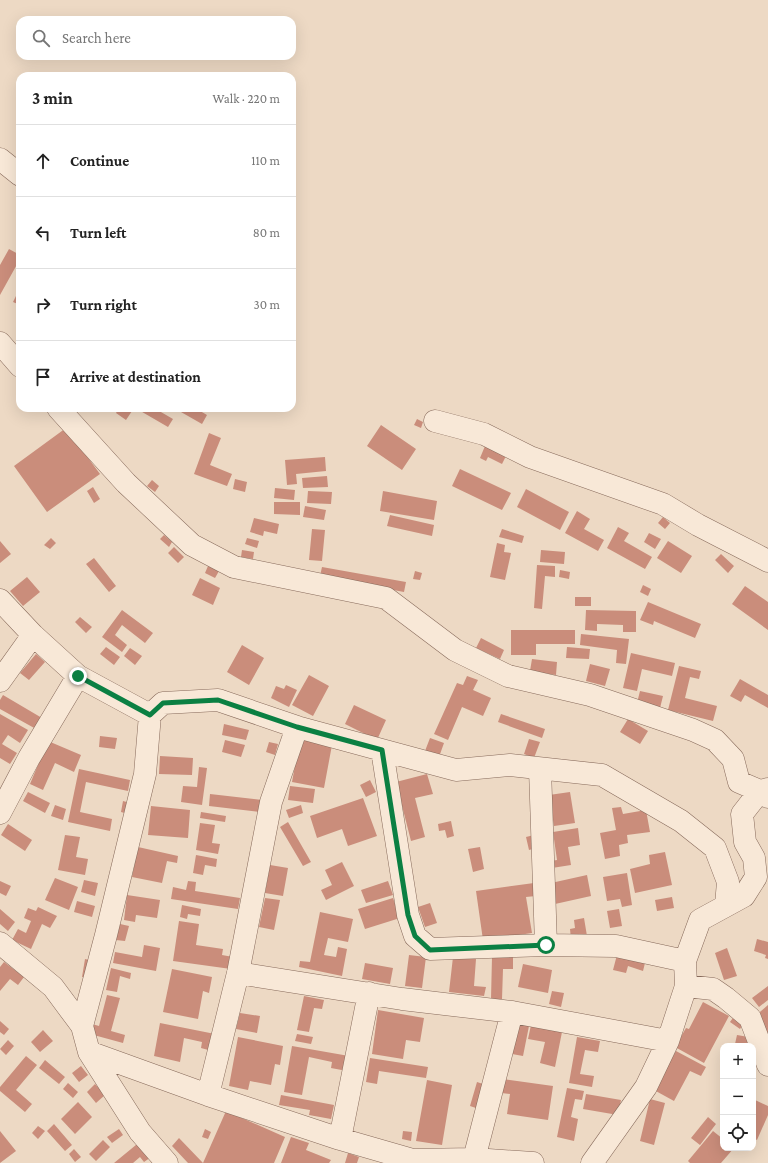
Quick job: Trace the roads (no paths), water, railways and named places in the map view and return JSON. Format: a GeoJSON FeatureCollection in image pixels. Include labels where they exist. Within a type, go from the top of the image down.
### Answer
{"type":"FeatureCollection","features":[{"type":"Feature","properties":{"kind":"street"},"geometry":{"type":"LineString","coordinates":[[0,158],[16,172]]}},
{"type":"Feature","properties":{"kind":"street"},"geometry":{"type":"LineString","coordinates":[[0,343],[16,361]]}},
{"type":"Feature","properties":{"kind":"street"},"geometry":{"type":"LineString","coordinates":[[62,412],[126,483],[192,545],[234,567],[386,598],[455,650],[508,676],[590,695],[710,737],[715,740],[733,759],[739,782],[765,792],[742,814],[745,842],[754,858],[756,877],[744,896],[700,920],[685,961],[686,986],[668,1041],[646,1087],[592,1163]]}},
{"type":"Feature","properties":{"kind":"street"},"geometry":{"type":"LineString","coordinates":[[435,421],[484,434],[530,457],[663,504],[698,525],[768,561]]}},
{"type":"Feature","properties":{"kind":"street"},"geometry":{"type":"LineString","coordinates":[[0,600],[33,635],[78,676],[150,715]]}},
{"type":"Feature","properties":{"kind":"street"},"geometry":{"type":"LineString","coordinates":[[0,681],[33,635]]}},
{"type":"Feature","properties":{"kind":"street"},"geometry":{"type":"LineString","coordinates":[[0,814],[29,758],[78,676]]}},
{"type":"Feature","properties":{"kind":"street"},"geometry":{"type":"LineString","coordinates":[[82,1026],[106,935],[144,774],[150,715],[163,703],[218,700],[297,727],[456,770],[510,765],[602,775],[681,821],[715,848],[728,882],[726,905]]}},
{"type":"Feature","properties":{"kind":"street"},"geometry":{"type":"LineString","coordinates":[[208,1095],[238,974],[271,802],[297,727]]}},
{"type":"Feature","properties":{"kind":"street"},"geometry":{"type":"LineString","coordinates":[[382,750],[408,915],[415,936],[430,950],[546,945],[616,946],[685,961]]}},
{"type":"Feature","properties":{"kind":"street"},"geometry":{"type":"LineString","coordinates":[[540,769],[546,945]]}},
{"type":"Feature","properties":{"kind":"street"},"geometry":{"type":"LineString","coordinates":[[0,943],[53,987],[82,1026],[89,1052],[140,1132],[167,1163]]}},
{"type":"Feature","properties":{"kind":"street"},"geometry":{"type":"LineString","coordinates":[[238,974],[370,993],[402,1000],[512,1012],[668,1041]]}},
{"type":"Feature","properties":{"kind":"street"},"geometry":{"type":"LineString","coordinates":[[686,986],[713,989],[750,1018],[768,1065]]}},
{"type":"Feature","properties":{"kind":"street"},"geometry":{"type":"LineString","coordinates":[[340,1139],[370,993]]}},
{"type":"Feature","properties":{"kind":"street"},"geometry":{"type":"LineString","coordinates":[[474,1159],[512,1012]]}},
{"type":"Feature","properties":{"kind":"street"},"geometry":{"type":"LineString","coordinates":[[89,1052],[208,1095],[340,1139],[413,1160],[474,1159],[533,1163]]}}]}
